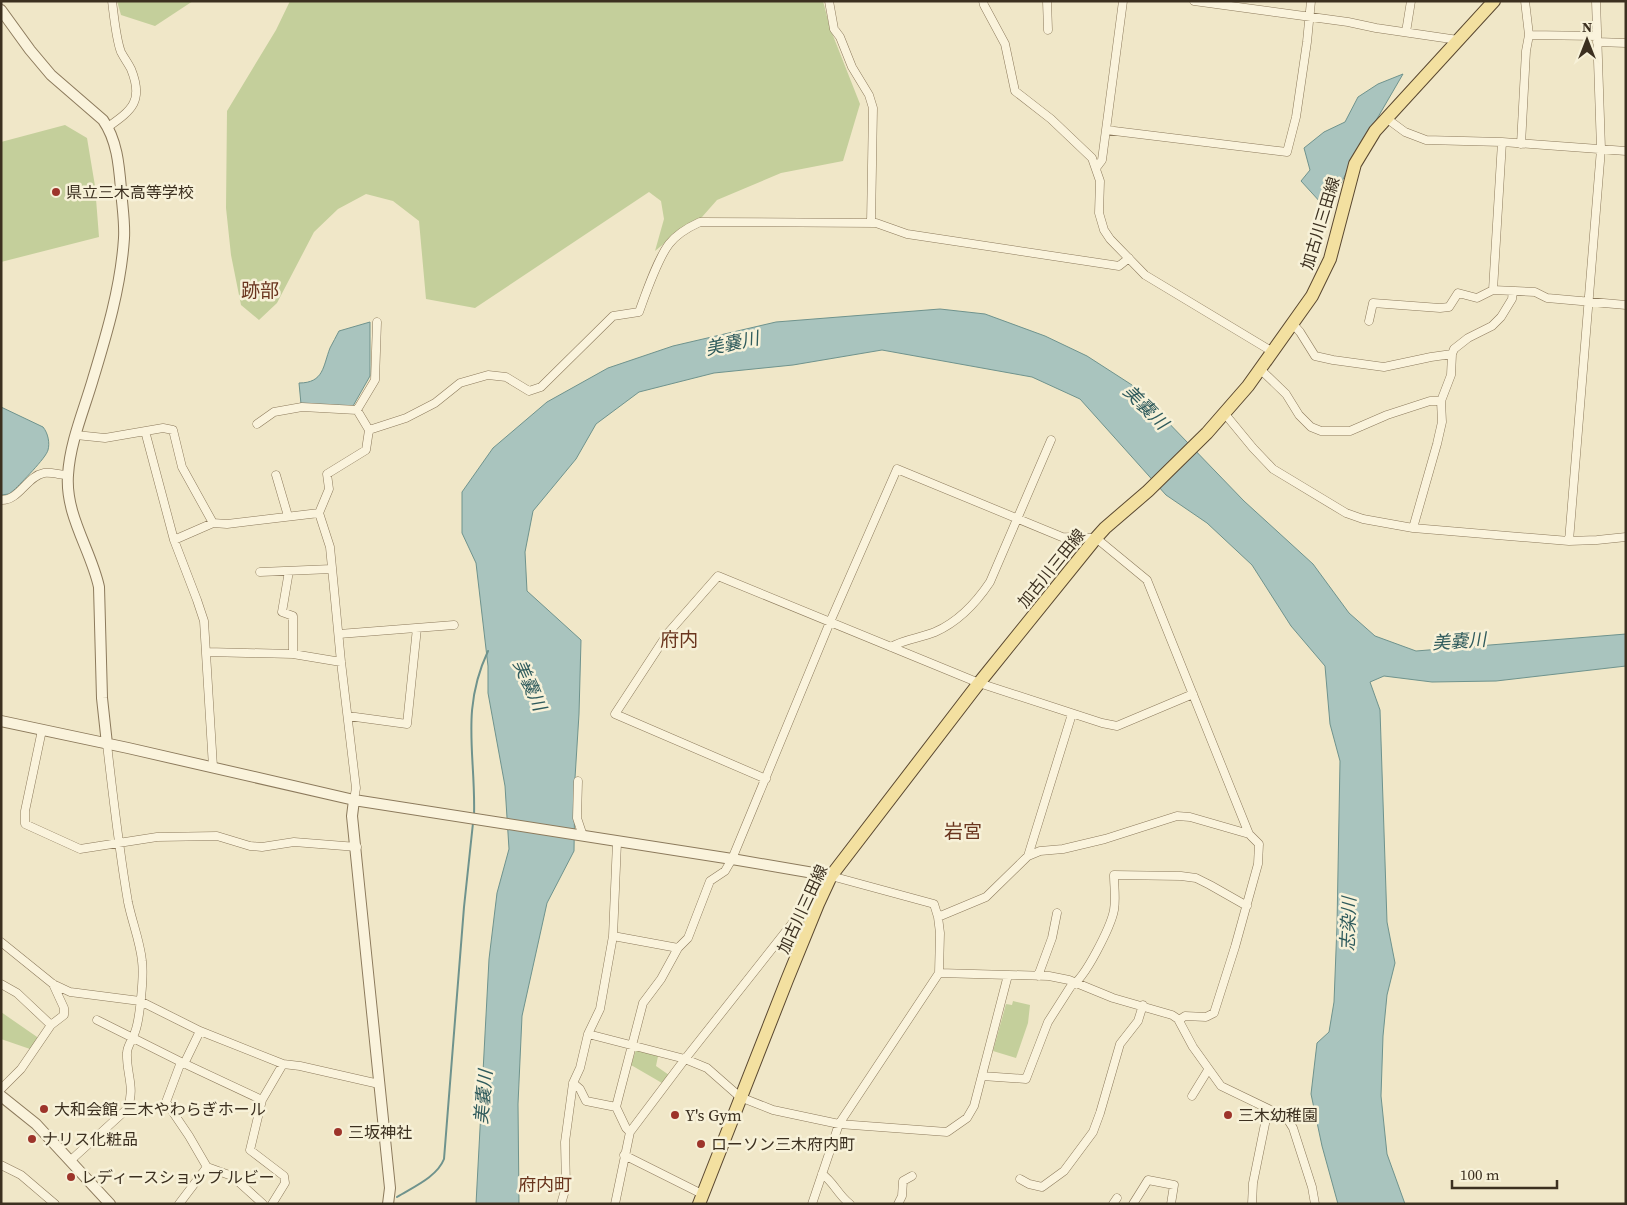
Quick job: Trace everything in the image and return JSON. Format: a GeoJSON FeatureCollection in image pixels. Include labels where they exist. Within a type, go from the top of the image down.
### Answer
{"type":"FeatureCollection","features":[{"type":"Feature","properties":{"kind":"main road","name":"加古川三田線"},"geometry":{"type":"LineString","coordinates":[[700,1199],[818,904],[831,876],[979,683],[1096,538],[1148,491],[1207,433],[1225,414],[1273,352],[1312,296],[1330,259],[1355,164],[1375,131],[1494,1]]}},
{"type":"Feature","properties":{"kind":"street"},"geometry":{"type":"LineString","coordinates":[[108,128],[129,112],[137,92],[131,70],[121,51],[112,1]]}},
{"type":"Feature","properties":{"kind":"street"},"geometry":{"type":"LineString","coordinates":[[829,1],[834,29],[840,37],[852,67],[869,95],[872,108],[871,223]]}},
{"type":"Feature","properties":{"kind":"street"},"geometry":{"type":"LineString","coordinates":[[984,1],[984,5],[1004,44],[1016,91],[1051,119],[1092,158],[1100,180],[1099,213],[1104,230],[1110,239],[1145,275],[1273,352]]}},
{"type":"Feature","properties":{"kind":"street"},"geometry":{"type":"LineString","coordinates":[[1047,1],[1048,30]]}},
{"type":"Feature","properties":{"kind":"street"},"geometry":{"type":"LineString","coordinates":[[1096,168],[1102,160],[1123,1]]}},
{"type":"Feature","properties":{"kind":"street"},"geometry":{"type":"LineString","coordinates":[[1194,1],[1348,22],[1458,40]]}},
{"type":"Feature","properties":{"kind":"street"},"geometry":{"type":"LineString","coordinates":[[1106,130],[1287,152],[1296,117],[1311,1]]}},
{"type":"Feature","properties":{"kind":"street"},"geometry":{"type":"LineString","coordinates":[[1406,32],[1411,1]]}},
{"type":"Feature","properties":{"kind":"street"},"geometry":{"type":"LineString","coordinates":[[1521,144],[1526,51],[1529,35],[1525,1]]}},
{"type":"Feature","properties":{"kind":"street"},"geometry":{"type":"LineString","coordinates":[[1569,541],[1601,149],[1596,1]]}},
{"type":"Feature","properties":{"kind":"street"},"geometry":{"type":"LineString","coordinates":[[1,10],[30,50],[52,75],[94,111],[108,128],[115,143],[118,160],[124,236],[120,273],[115,296],[76,435],[68,475],[70,502],[100,587],[102,698],[107,744],[128,905],[143,962],[135,1033],[127,1051],[131,1099],[127,1109],[71,1160]]}},
{"type":"Feature","properties":{"kind":"street"},"geometry":{"type":"LineString","coordinates":[[1529,35],[1626,42]]}},
{"type":"Feature","properties":{"kind":"street"},"geometry":{"type":"LineString","coordinates":[[1386,118],[1405,132],[1426,140],[1502,142],[1626,150]]}},
{"type":"Feature","properties":{"kind":"street"},"geometry":{"type":"LineString","coordinates":[[1493,290],[1502,142]]}},
{"type":"Feature","properties":{"kind":"street"},"geometry":{"type":"LineString","coordinates":[[369,430],[406,418],[435,403],[460,382],[488,375],[506,377],[529,391],[541,387],[613,316],[639,312],[656,268],[669,244],[700,222],[876,223],[907,234],[1119,266],[1129,258]]}},
{"type":"Feature","properties":{"kind":"street"},"geometry":{"type":"LineString","coordinates":[[1369,321],[1374,303],[1440,308],[1449,307],[1458,293],[1477,298],[1493,290],[1535,292],[1547,298],[1626,305]]}},
{"type":"Feature","properties":{"kind":"street"},"geometry":{"type":"LineString","coordinates":[[1413,528],[1437,444],[1442,422],[1441,401],[1451,375],[1454,349],[1468,338],[1492,326],[1501,317],[1512,299],[1513,291]]}},
{"type":"Feature","properties":{"kind":"street"},"geometry":{"type":"LineString","coordinates":[[357,410],[375,380],[376,322]]}},
{"type":"Feature","properties":{"kind":"street"},"geometry":{"type":"LineString","coordinates":[[1293,324],[1315,356],[1333,360],[1384,367],[1452,354]]}},
{"type":"Feature","properties":{"kind":"street"},"geometry":{"type":"LineString","coordinates":[[1260,369],[1286,394],[1298,415],[1311,427],[1321,431],[1350,431],[1387,415],[1430,401],[1441,401]]}},
{"type":"Feature","properties":{"kind":"street"},"geometry":{"type":"LineString","coordinates":[[257,424],[274,412],[302,408],[357,410]]}},
{"type":"Feature","properties":{"kind":"street"},"geometry":{"type":"LineString","coordinates":[[357,410],[369,430],[366,450],[327,474],[328,489],[319,513],[330,547],[356,788],[352,816],[390,1188],[388,1204]]}},
{"type":"Feature","properties":{"kind":"street"},"geometry":{"type":"LineString","coordinates":[[1225,414],[1252,448],[1273,469],[1346,513],[1363,519],[1413,528],[1569,541],[1626,537]]}},
{"type":"Feature","properties":{"kind":"street"},"geometry":{"type":"LineString","coordinates":[[76,435],[105,438],[163,428],[173,430],[182,467],[213,524]]}},
{"type":"Feature","properties":{"kind":"street"},"geometry":{"type":"LineString","coordinates":[[145,431],[174,540],[198,600],[204,621],[213,767]]}},
{"type":"Feature","properties":{"kind":"street"},"geometry":{"type":"LineString","coordinates":[[891,647],[897,643],[935,632],[959,618],[983,593],[990,582],[1018,519],[1051,440]]}},
{"type":"Feature","properties":{"kind":"street"},"geometry":{"type":"LineString","coordinates":[[630,1132],[626,1128],[616,1107],[643,1003],[662,978],[678,948],[688,938],[710,881],[725,871],[732,859],[830,622],[896,469],[1062,537],[1096,538],[1147,580],[1249,834],[1259,844],[1258,864],[1247,906],[1214,1013],[1206,1017],[1185,1016],[1179,1020]]}},
{"type":"Feature","properties":{"kind":"street"},"geometry":{"type":"LineString","coordinates":[[1,500],[17,494],[35,477],[44,473],[68,475]]}},
{"type":"Feature","properties":{"kind":"street"},"geometry":{"type":"LineString","coordinates":[[276,475],[288,516]]}},
{"type":"Feature","properties":{"kind":"street"},"geometry":{"type":"LineString","coordinates":[[174,540],[213,524],[319,513]]}},
{"type":"Feature","properties":{"kind":"street"},"geometry":{"type":"LineString","coordinates":[[260,572],[332,569]]}},
{"type":"Feature","properties":{"kind":"street"},"geometry":{"type":"LineString","coordinates":[[288,571],[282,612],[293,616],[293,654]]}},
{"type":"Feature","properties":{"kind":"street"},"geometry":{"type":"LineString","coordinates":[[766,779],[615,714],[668,633],[718,576],[979,683],[1102,723],[1117,726],[1193,694]]}},
{"type":"Feature","properties":{"kind":"street"},"geometry":{"type":"LineString","coordinates":[[339,634],[454,624]]}},
{"type":"Feature","properties":{"kind":"street"},"geometry":{"type":"LineString","coordinates":[[348,716],[406,724],[417,628]]}},
{"type":"Feature","properties":{"kind":"street"},"geometry":{"type":"LineString","coordinates":[[207,652],[293,654],[341,662]]}},
{"type":"Feature","properties":{"kind":"street"},"geometry":{"type":"LineString","coordinates":[[1028,856],[1072,714]]}},
{"type":"Feature","properties":{"kind":"street"},"geometry":{"type":"LineString","coordinates":[[1,721],[354,800],[831,876],[934,904],[940,933],[939,973],[839,1124],[812,1204]]}},
{"type":"Feature","properties":{"kind":"street"},"geometry":{"type":"LineString","coordinates":[[42,730],[25,811],[25,824],[80,849],[157,837],[217,836],[256,847],[294,842],[356,847]]}},
{"type":"Feature","properties":{"kind":"street"},"geometry":{"type":"LineString","coordinates":[[578,782],[577,818],[583,836]]}},
{"type":"Feature","properties":{"kind":"street"},"geometry":{"type":"LineString","coordinates":[[938,917],[986,897],[1028,856],[1040,851],[1063,849],[1104,840],[1177,816],[1204,820],[1249,834]]}},
{"type":"Feature","properties":{"kind":"street"},"geometry":{"type":"LineString","coordinates":[[562,1204],[566,1187],[565,1142],[573,1083],[580,1068],[588,1034],[600,1009],[612,936],[617,842]]}},
{"type":"Feature","properties":{"kind":"street"},"geometry":{"type":"LineString","coordinates":[[982,1076],[1026,1079],[1048,1022],[1071,986],[1077,983],[1083,975],[1106,932],[1114,910],[1114,875],[1196,878],[1247,906]]}},
{"type":"Feature","properties":{"kind":"street"},"geometry":{"type":"LineString","coordinates":[[614,1204],[630,1132],[809,902],[818,904]]}},
{"type":"Feature","properties":{"kind":"street"},"geometry":{"type":"LineString","coordinates":[[1038,976],[1052,938],[1056,913]]}},
{"type":"Feature","properties":{"kind":"street"},"geometry":{"type":"LineString","coordinates":[[612,936],[678,948]]}},
{"type":"Feature","properties":{"kind":"street"},"geometry":{"type":"LineString","coordinates":[[1,942],[54,984],[70,992],[140,1001],[200,1031],[283,1064],[300,1066],[379,1084]]}},
{"type":"Feature","properties":{"kind":"street"},"geometry":{"type":"LineString","coordinates":[[939,973],[1049,976],[1077,983],[1113,998],[1143,1005],[1172,1015],[1179,1020],[1193,1047],[1221,1086],[1288,1120],[1293,1128],[1312,1187],[1315,1204]]}},
{"type":"Feature","properties":{"kind":"street"},"geometry":{"type":"LineString","coordinates":[[588,1034],[685,1059],[707,1068],[740,1097],[773,1110],[839,1124],[948,1132],[967,1118],[974,1106],[1008,975]]}},
{"type":"Feature","properties":{"kind":"street"},"geometry":{"type":"LineString","coordinates":[[1,984],[17,993],[51,1025]]}},
{"type":"Feature","properties":{"kind":"street"},"geometry":{"type":"LineString","coordinates":[[1,1089],[21,1069],[51,1025],[64,1015],[64,1008],[54,984]]}},
{"type":"Feature","properties":{"kind":"street"},"geometry":{"type":"LineString","coordinates":[[1020,1179],[1029,1184],[1042,1187],[1064,1171],[1093,1132],[1120,1044],[1138,1021],[1143,1005]]}},
{"type":"Feature","properties":{"kind":"street"},"geometry":{"type":"LineString","coordinates":[[97,1020],[262,1100]]}},
{"type":"Feature","properties":{"kind":"street"},"geometry":{"type":"LineString","coordinates":[[200,1031],[183,1063],[166,1102],[207,1167],[232,1176],[263,1204]]}},
{"type":"Feature","properties":{"kind":"street"},"geometry":{"type":"LineString","coordinates":[[272,1204],[285,1183],[284,1176],[250,1150],[262,1100],[283,1064]]}},
{"type":"Feature","properties":{"kind":"street"},"geometry":{"type":"LineString","coordinates":[[1192,1096],[1208,1070]]}},
{"type":"Feature","properties":{"kind":"street"},"geometry":{"type":"LineString","coordinates":[[573,1083],[580,1089],[586,1101],[616,1107]]}},
{"type":"Feature","properties":{"kind":"street"},"geometry":{"type":"LineString","coordinates":[[1,1096],[36,1124],[110,1204]]}},
{"type":"Feature","properties":{"kind":"street"},"geometry":{"type":"LineString","coordinates":[[1252,1204],[1253,1183],[1268,1109]]}},
{"type":"Feature","properties":{"kind":"street"},"geometry":{"type":"LineString","coordinates":[[624,1155],[700,1199]]}},
{"type":"Feature","properties":{"kind":"street"},"geometry":{"type":"LineString","coordinates":[[1,1165],[21,1175],[55,1204]]}},
{"type":"Feature","properties":{"kind":"street"},"geometry":{"type":"LineString","coordinates":[[179,1204],[207,1167]]}},
{"type":"Feature","properties":{"kind":"street"},"geometry":{"type":"LineString","coordinates":[[822,1174],[827,1177],[841,1197],[850,1204]]}},
{"type":"Feature","properties":{"kind":"street"},"geometry":{"type":"LineString","coordinates":[[898,1204],[902,1196],[903,1181],[912,1176]]}},
{"type":"Feature","properties":{"kind":"street"},"geometry":{"type":"LineString","coordinates":[[1133,1204],[1148,1180],[1174,1185],[1171,1204]]}},
{"type":"Feature","properties":{"kind":"green space"},"geometry":{"type":"Polygon","coordinates":[[[117,1],[193,1],[155,26],[121,15],[117,1]]]}},
{"type":"Feature","properties":{"kind":"green space"},"geometry":{"type":"Polygon","coordinates":[[[290,1],[823,1],[830,28],[860,104],[843,161],[781,173],[717,200],[702,217],[683,228],[655,251],[664,219],[661,201],[649,192],[475,308],[426,299],[419,221],[393,201],[366,194],[338,209],[314,232],[277,303],[259,320],[241,305],[231,255],[226,208],[227,111],[276,30],[290,1]]]}},
{"type":"Feature","properties":{"kind":"green space"},"geometry":{"type":"Polygon","coordinates":[[[65,125],[87,138],[95,186],[99,237],[1,262],[1,142],[65,125]]]}},
{"type":"Feature","properties":{"kind":"green space"},"geometry":{"type":"Polygon","coordinates":[[[1013,1001],[1030,1005],[1028,1023],[1016,1058],[993,1051],[1006,1004],[1012,1005],[1013,1001]]]}},
{"type":"Feature","properties":{"kind":"green space"},"geometry":{"type":"Polygon","coordinates":[[[1,1012],[40,1039],[30,1049],[1,1039],[1,1012]]]}},
{"type":"Feature","properties":{"kind":"green space"},"geometry":{"type":"Polygon","coordinates":[[[636,1050],[658,1056],[656,1066],[669,1075],[662,1083],[631,1065],[636,1050]]]}},
{"type":"Feature","properties":{"kind":"water"},"geometry":{"type":"Polygon","coordinates":[[[1403,74],[1353,160],[1329,206],[1322,204],[1301,181],[1310,170],[1304,148],[1324,132],[1345,122],[1358,97],[1378,84],[1403,74]]]}},
{"type":"Feature","properties":{"kind":"water"},"geometry":{"type":"Polygon","coordinates":[[[940,309],[985,314],[1045,336],[1087,356],[1132,385],[1244,501],[1313,564],[1349,613],[1375,636],[1416,651],[1626,634],[1626,666],[1496,681],[1432,682],[1384,676],[1370,682],[1380,710],[1387,922],[1395,963],[1387,995],[1383,1036],[1381,1096],[1387,1154],[1405,1204],[1338,1204],[1322,1146],[1311,1094],[1317,1043],[1329,1032],[1334,1002],[1337,925],[1340,761],[1330,724],[1325,666],[1291,626],[1252,565],[1207,523],[1166,495],[1080,399],[1032,377],[882,350],[793,365],[714,373],[639,392],[596,424],[576,459],[533,511],[525,552],[527,591],[581,640],[574,851],[547,903],[522,1016],[518,1104],[519,1204],[476,1204],[489,959],[497,893],[509,849],[505,786],[488,693],[488,666],[476,563],[462,533],[462,492],[493,448],[547,402],[608,368],[673,346],[776,322],[940,309]]]}},
{"type":"Feature","properties":{"kind":"water"},"geometry":{"type":"Polygon","coordinates":[[[370,322],[370,376],[353,406],[301,404],[299,383],[318,377],[339,331],[370,322]]]}},
{"type":"Feature","properties":{"kind":"water"},"geometry":{"type":"Polygon","coordinates":[[[1,407],[43,427],[49,444],[46,454],[14,490],[9,494],[1,495],[1,407]]]}},
{"type":"Feature","properties":{"kind":"waterway"},"geometry":{"type":"LineString","coordinates":[[474,816],[472,713],[479,673],[488,651]]}},
{"type":"Feature","properties":{"kind":"waterway"},"geometry":{"type":"LineString","coordinates":[[397,1197],[430,1176],[444,1159],[464,907],[473,823]]}},
{"type":"Feature","properties":{"kind":"place","name":"県立三木高等学校"},"geometry":{"type":"Point","coordinates":[56,192]}},
{"type":"Feature","properties":{"kind":"place","name":"大和会館 三木やわらぎホール"},"geometry":{"type":"Point","coordinates":[44,1109]}},
{"type":"Feature","properties":{"kind":"place","name":"Y's Gym"},"geometry":{"type":"Point","coordinates":[675,1115]}},
{"type":"Feature","properties":{"kind":"place","name":"三木幼稚園"},"geometry":{"type":"Point","coordinates":[1228,1115]}},
{"type":"Feature","properties":{"kind":"place","name":"三坂神社"},"geometry":{"type":"Point","coordinates":[338,1132]}},
{"type":"Feature","properties":{"kind":"place","name":"ナリス化粧品"},"geometry":{"type":"Point","coordinates":[32,1139]}},
{"type":"Feature","properties":{"kind":"place","name":"ローソン三木府内町"},"geometry":{"type":"Point","coordinates":[701,1144]}},
{"type":"Feature","properties":{"kind":"place","name":"レディースショップ ルビー"},"geometry":{"type":"Point","coordinates":[71,1177]}},
{"type":"Feature","properties":{"kind":"district","name":"跡部"},"geometry":{"type":"Point","coordinates":[260,290]}},
{"type":"Feature","properties":{"kind":"district","name":"府内"},"geometry":{"type":"Point","coordinates":[679,639]}},
{"type":"Feature","properties":{"kind":"district","name":"岩宮"},"geometry":{"type":"Point","coordinates":[963,831]}},
{"type":"Feature","properties":{"kind":"district","name":"府内町"},"geometry":{"type":"Point","coordinates":[545,1184]}},
{"type":"Feature","properties":{"kind":"water label","name":"美嚢川"},"geometry":{"type":"Point","coordinates":[732,343]}},
{"type":"Feature","properties":{"kind":"water label","name":"美嚢川"},"geometry":{"type":"Point","coordinates":[1146,407]}},
{"type":"Feature","properties":{"kind":"water label","name":"美嚢川"},"geometry":{"type":"Point","coordinates":[1459,641]}},
{"type":"Feature","properties":{"kind":"water label","name":"美嚢川"},"geometry":{"type":"Point","coordinates":[530,685]}},
{"type":"Feature","properties":{"kind":"water label","name":"志染川"},"geometry":{"type":"Point","coordinates":[1348,924]}},
{"type":"Feature","properties":{"kind":"water label","name":"美嚢川"},"geometry":{"type":"Point","coordinates":[483,1097]}}]}
